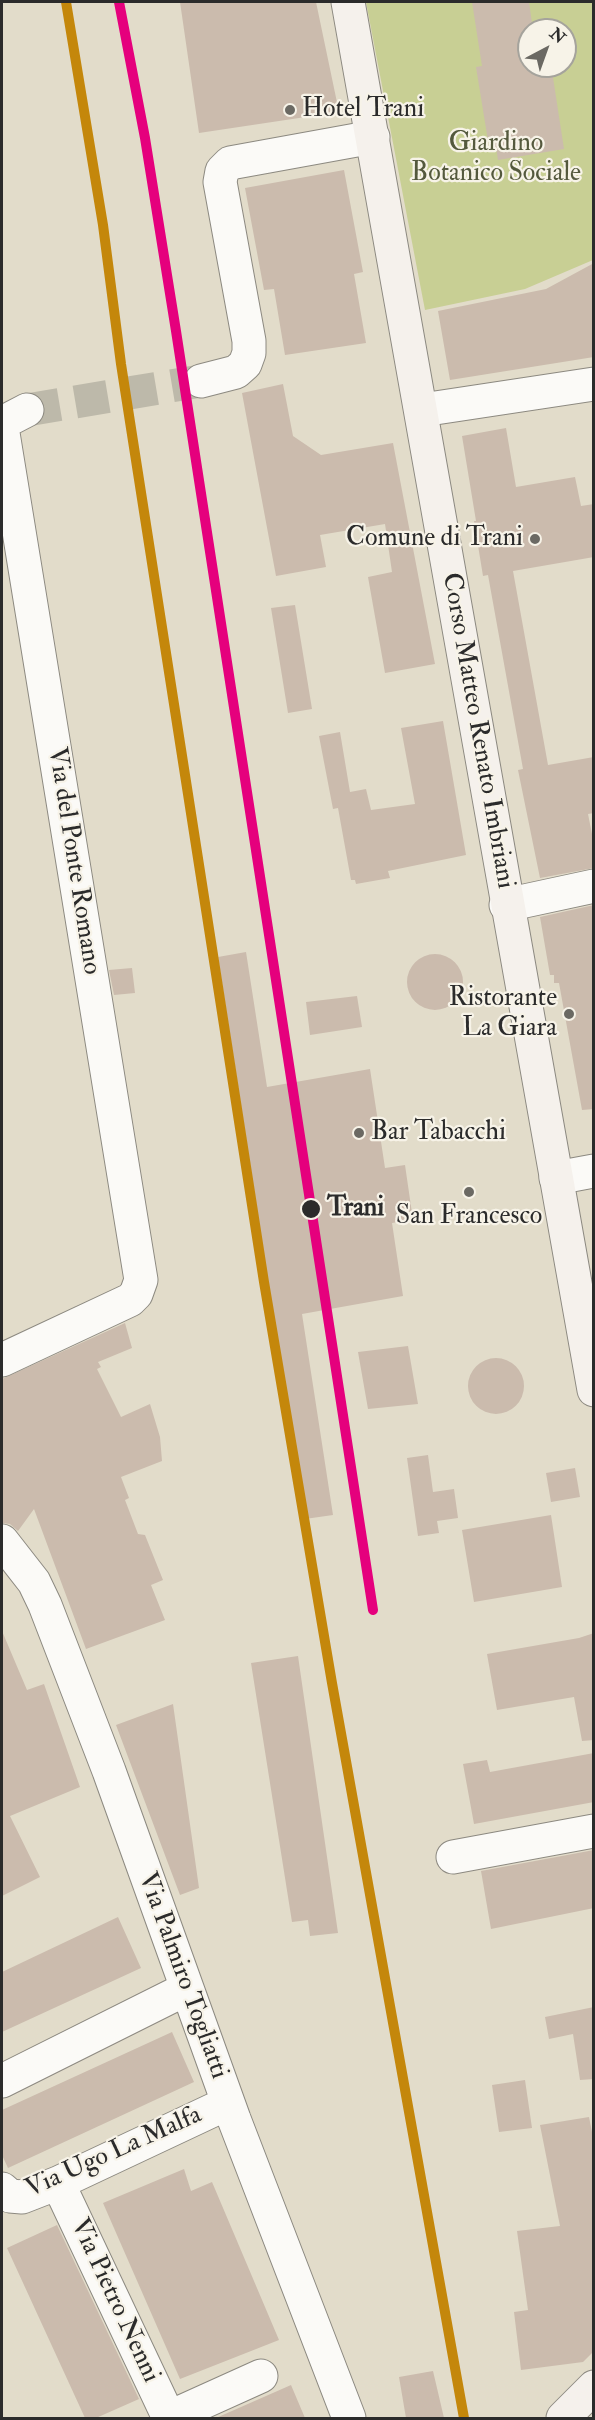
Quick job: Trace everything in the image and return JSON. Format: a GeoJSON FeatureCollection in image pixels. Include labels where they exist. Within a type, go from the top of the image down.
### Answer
{"type":"FeatureCollection","features":[{"type":"Feature","properties":{"kind":"street","name":"Corso Matteo Renato Imbriani"},"geometry":{"type":"LineString","coordinates":[[348,2],[422,410],[506,905],[594,1390]]}},
{"type":"Feature","properties":{"kind":"street"},"geometry":{"type":"LineString","coordinates":[[201,381],[236,372],[245,364],[249,353],[220,182],[222,171],[230,163],[373,137]]}},
{"type":"Feature","properties":{"kind":"street"},"geometry":{"type":"LineString","coordinates":[[422,410],[594,384]]}},
{"type":"Feature","properties":{"kind":"street","name":"Via del Ponte Romano"},"geometry":{"type":"LineString","coordinates":[[2,1360],[124,1303],[136,1294],[141,1280],[10,420]]}},
{"type":"Feature","properties":{"kind":"street"},"geometry":{"type":"LineString","coordinates":[[506,905],[594,886]]}},
{"type":"Feature","properties":{"kind":"street"},"geometry":{"type":"LineString","coordinates":[[556,1178],[594,1171]]}},
{"type":"Feature","properties":{"kind":"street","name":"Via Palmiro Togliatti"},"geometry":{"type":"LineString","coordinates":[[2,1541],[34,1582],[45,1605],[109,1771],[228,2103],[349,2418]]}},
{"type":"Feature","properties":{"kind":"street"},"geometry":{"type":"LineString","coordinates":[[453,1857],[594,1832]]}},
{"type":"Feature","properties":{"kind":"street"},"geometry":{"type":"LineString","coordinates":[[2,2081],[186,1989]]}},
{"type":"Feature","properties":{"kind":"street","name":"Via Ugo La Malfa"},"geometry":{"type":"LineString","coordinates":[[2,2189],[10,2196],[22,2197],[58,2183],[228,2103]]}},
{"type":"Feature","properties":{"kind":"street","name":"Via Pietro Nenni"},"geometry":{"type":"LineString","coordinates":[[58,2183],[169,2418]]}},
{"type":"Feature","properties":{"kind":"street"},"geometry":{"type":"LineString","coordinates":[[169,2418],[261,2376]]}},
{"type":"Feature","properties":{"kind":"street"},"geometry":{"type":"LineString","coordinates":[[563,2418],[594,2387]]}},
{"type":"Feature","properties":{"kind":"green space","name":"Giardino Botanico Sociale"},"geometry":{"type":"Polygon","coordinates":[[[366,2],[593,2],[593,260],[525,289],[425,310],[366,2]]]}},
{"type":"Feature","properties":{"kind":"building"},"geometry":{"type":"Polygon","coordinates":[[[180,2],[316,2],[339,112],[199,133],[180,2]]]}},
{"type":"Feature","properties":{"kind":"building"},"geometry":{"type":"Polygon","coordinates":[[[472,2],[529,2],[531,18],[517,18],[517,78],[553,78],[564,149],[498,160],[496,147],[489,147],[476,67],[482,66],[472,2]]]}},
{"type":"Feature","properties":{"kind":"building"},"geometry":{"type":"Polygon","coordinates":[[[344,170],[363,272],[354,274],[366,343],[285,355],[274,289],[264,290],[245,188],[344,170]]]}},
{"type":"Feature","properties":{"kind":"building"},"geometry":{"type":"Polygon","coordinates":[[[594,263],[594,357],[450,380],[438,311],[546,289],[594,263]]]}},
{"type":"Feature","properties":{"kind":"building"},"geometry":{"type":"Polygon","coordinates":[[[283,384],[293,436],[321,455],[393,443],[435,664],[385,673],[368,577],[392,572],[385,524],[320,535],[326,567],[276,576],[242,393],[283,384]]]}},
{"type":"Feature","properties":{"kind":"building"},"geometry":{"type":"Polygon","coordinates":[[[506,428],[516,487],[575,477],[581,506],[594,504],[594,557],[513,571],[548,765],[594,757],[594,813],[588,814],[594,844],[594,868],[540,878],[518,770],[523,769],[488,575],[483,576],[462,436],[506,428]]]}},
{"type":"Feature","properties":{"kind":"building"},"geometry":{"type":"Polygon","coordinates":[[[295,605],[312,709],[288,713],[271,608],[295,605]]]}},
{"type":"Feature","properties":{"kind":"building"},"geometry":{"type":"Polygon","coordinates":[[[443,721],[466,855],[388,871],[390,878],[356,884],[355,880],[351,880],[338,808],[333,809],[319,736],[340,732],[350,792],[366,789],[371,810],[415,804],[401,728],[443,721]]]}},
{"type":"Feature","properties":{"kind":"building"},"geometry":{"type":"Polygon","coordinates":[[[594,905],[594,1109],[582,1110],[559,983],[554,983],[554,975],[550,975],[540,917],[594,905]]]}},
{"type":"Feature","properties":{"kind":"building"},"geometry":{"type":"Polygon","coordinates":[[[246,952],[267,1087],[370,1069],[385,1168],[405,1165],[413,1220],[392,1223],[403,1296],[302,1314],[333,1515],[305,1519],[218,957],[246,952]]]}},
{"type":"Feature","properties":{"kind":"building"},"geometry":{"type":"Polygon","coordinates":[[[429,954],[441,954],[455,962],[463,976],[461,993],[455,1002],[441,1010],[429,1010],[412,998],[407,988],[407,976],[419,959],[429,954]]]}},
{"type":"Feature","properties":{"kind":"building"},"geometry":{"type":"Polygon","coordinates":[[[132,968],[135,993],[114,995],[109,970],[132,968]]]}},
{"type":"Feature","properties":{"kind":"building"},"geometry":{"type":"Polygon","coordinates":[[[357,996],[362,1027],[310,1035],[306,1002],[357,996]]]}},
{"type":"Feature","properties":{"kind":"building"},"geometry":{"type":"Polygon","coordinates":[[[125,1323],[132,1348],[98,1362],[101,1367],[97,1369],[121,1417],[150,1404],[160,1437],[162,1461],[121,1477],[129,1498],[125,1500],[138,1534],[145,1535],[163,1580],[151,1585],[165,1620],[86,1649],[34,1509],[18,1531],[10,1524],[2,1523],[2,1379],[125,1323]]]}},
{"type":"Feature","properties":{"kind":"building"},"geometry":{"type":"Polygon","coordinates":[[[408,1346],[418,1404],[368,1409],[358,1352],[408,1346]]]}},
{"type":"Feature","properties":{"kind":"building"},"geometry":{"type":"Polygon","coordinates":[[[491,1358],[501,1358],[516,1366],[522,1375],[524,1386],[522,1397],[516,1406],[501,1414],[491,1414],[480,1409],[473,1402],[468,1391],[468,1381],[473,1370],[480,1363],[491,1358]]]}},
{"type":"Feature","properties":{"kind":"building"},"geometry":{"type":"Polygon","coordinates":[[[428,1455],[433,1492],[454,1489],[458,1518],[437,1521],[439,1533],[418,1536],[407,1458],[428,1455]]]}},
{"type":"Feature","properties":{"kind":"building"},"geometry":{"type":"Polygon","coordinates":[[[575,1468],[580,1497],[551,1502],[546,1473],[575,1468]]]}},
{"type":"Feature","properties":{"kind":"building"},"geometry":{"type":"Polygon","coordinates":[[[551,1515],[562,1587],[474,1602],[462,1530],[551,1515]]]}},
{"type":"Feature","properties":{"kind":"building"},"geometry":{"type":"Polygon","coordinates":[[[2,1631],[27,1690],[44,1684],[80,1787],[10,1816],[40,1877],[2,1896],[2,1631]]]}},
{"type":"Feature","properties":{"kind":"building"},"geometry":{"type":"Polygon","coordinates":[[[594,1633],[594,1740],[582,1741],[574,1697],[497,1710],[487,1654],[579,1638],[594,1633]]]}},
{"type":"Feature","properties":{"kind":"building"},"geometry":{"type":"Polygon","coordinates":[[[298,1656],[338,1933],[310,1936],[308,1920],[292,1922],[251,1663],[298,1656]]]}},
{"type":"Feature","properties":{"kind":"building"},"geometry":{"type":"Polygon","coordinates":[[[173,1704],[199,1888],[180,1895],[116,1725],[173,1704]]]}},
{"type":"Feature","properties":{"kind":"building"},"geometry":{"type":"Polygon","coordinates":[[[594,1753],[594,1802],[474,1824],[463,1764],[487,1760],[490,1772],[594,1753]]]}},
{"type":"Feature","properties":{"kind":"building"},"geometry":{"type":"Polygon","coordinates":[[[594,1850],[594,1908],[491,1929],[481,1871],[594,1850]]]}},
{"type":"Feature","properties":{"kind":"building"},"geometry":{"type":"Polygon","coordinates":[[[118,1917],[141,1968],[2,2032],[2,1972],[118,1917]]]}},
{"type":"Feature","properties":{"kind":"building"},"geometry":{"type":"Polygon","coordinates":[[[594,2007],[594,2079],[580,2080],[573,2034],[549,2039],[545,2017],[594,2007]]]}},
{"type":"Feature","properties":{"kind":"building"},"geometry":{"type":"Polygon","coordinates":[[[172,2032],[194,2082],[8,2168],[2,2155],[2,2110],[172,2032]]]}},
{"type":"Feature","properties":{"kind":"building"},"geometry":{"type":"Polygon","coordinates":[[[525,2080],[532,2128],[499,2132],[492,2085],[525,2080]]]}},
{"type":"Feature","properties":{"kind":"building"},"geometry":{"type":"Polygon","coordinates":[[[589,2117],[594,2142],[594,2351],[583,2362],[521,2370],[514,2312],[528,2310],[517,2231],[560,2226],[540,2125],[589,2117]]]}},
{"type":"Feature","properties":{"kind":"building"},"geometry":{"type":"Polygon","coordinates":[[[184,2169],[191,2191],[212,2182],[279,2340],[180,2379],[103,2203],[184,2169]]]}},
{"type":"Feature","properties":{"kind":"building"},"geometry":{"type":"Polygon","coordinates":[[[57,2225],[139,2399],[96,2418],[85,2418],[7,2248],[57,2225]]]}},
{"type":"Feature","properties":{"kind":"building"},"geometry":{"type":"Polygon","coordinates":[[[433,2371],[444,2418],[406,2418],[399,2377],[433,2371]]]}},
{"type":"Feature","properties":{"kind":"building"},"geometry":{"type":"Polygon","coordinates":[[[291,2385],[305,2418],[216,2418],[291,2385]]]}},
{"type":"Feature","properties":{"kind":"tunnel"},"geometry":{"type":"LineString","coordinates":[[27,410],[201,381]]}},
{"type":"Feature","properties":{"kind":"transit line"},"geometry":{"type":"LineString","coordinates":[[66,2],[103,225],[121,364],[264,1282],[332,1683],[464,2418]]}},
{"type":"Feature","properties":{"kind":"transit line"},"geometry":{"type":"LineString","coordinates":[[119,2],[145,138],[176,331],[373,1610]]}},
{"type":"Feature","properties":{"kind":"place","name":"Hotel Trani"},"geometry":{"type":"Point","coordinates":[290,110]}},
{"type":"Feature","properties":{"kind":"place","name":"Comune di Trani"},"geometry":{"type":"Point","coordinates":[535,539]}},
{"type":"Feature","properties":{"kind":"place","name":"Ristorante La Giara"},"geometry":{"type":"Point","coordinates":[569,1014]}},
{"type":"Feature","properties":{"kind":"place","name":"Bar Tabacchi"},"geometry":{"type":"Point","coordinates":[359,1133]}},
{"type":"Feature","properties":{"kind":"place","name":"San Francesco"},"geometry":{"type":"Point","coordinates":[469,1192]}},
{"type":"Feature","properties":{"kind":"place","name":"Trani"},"geometry":{"type":"Point","coordinates":[311,1209]}}]}
